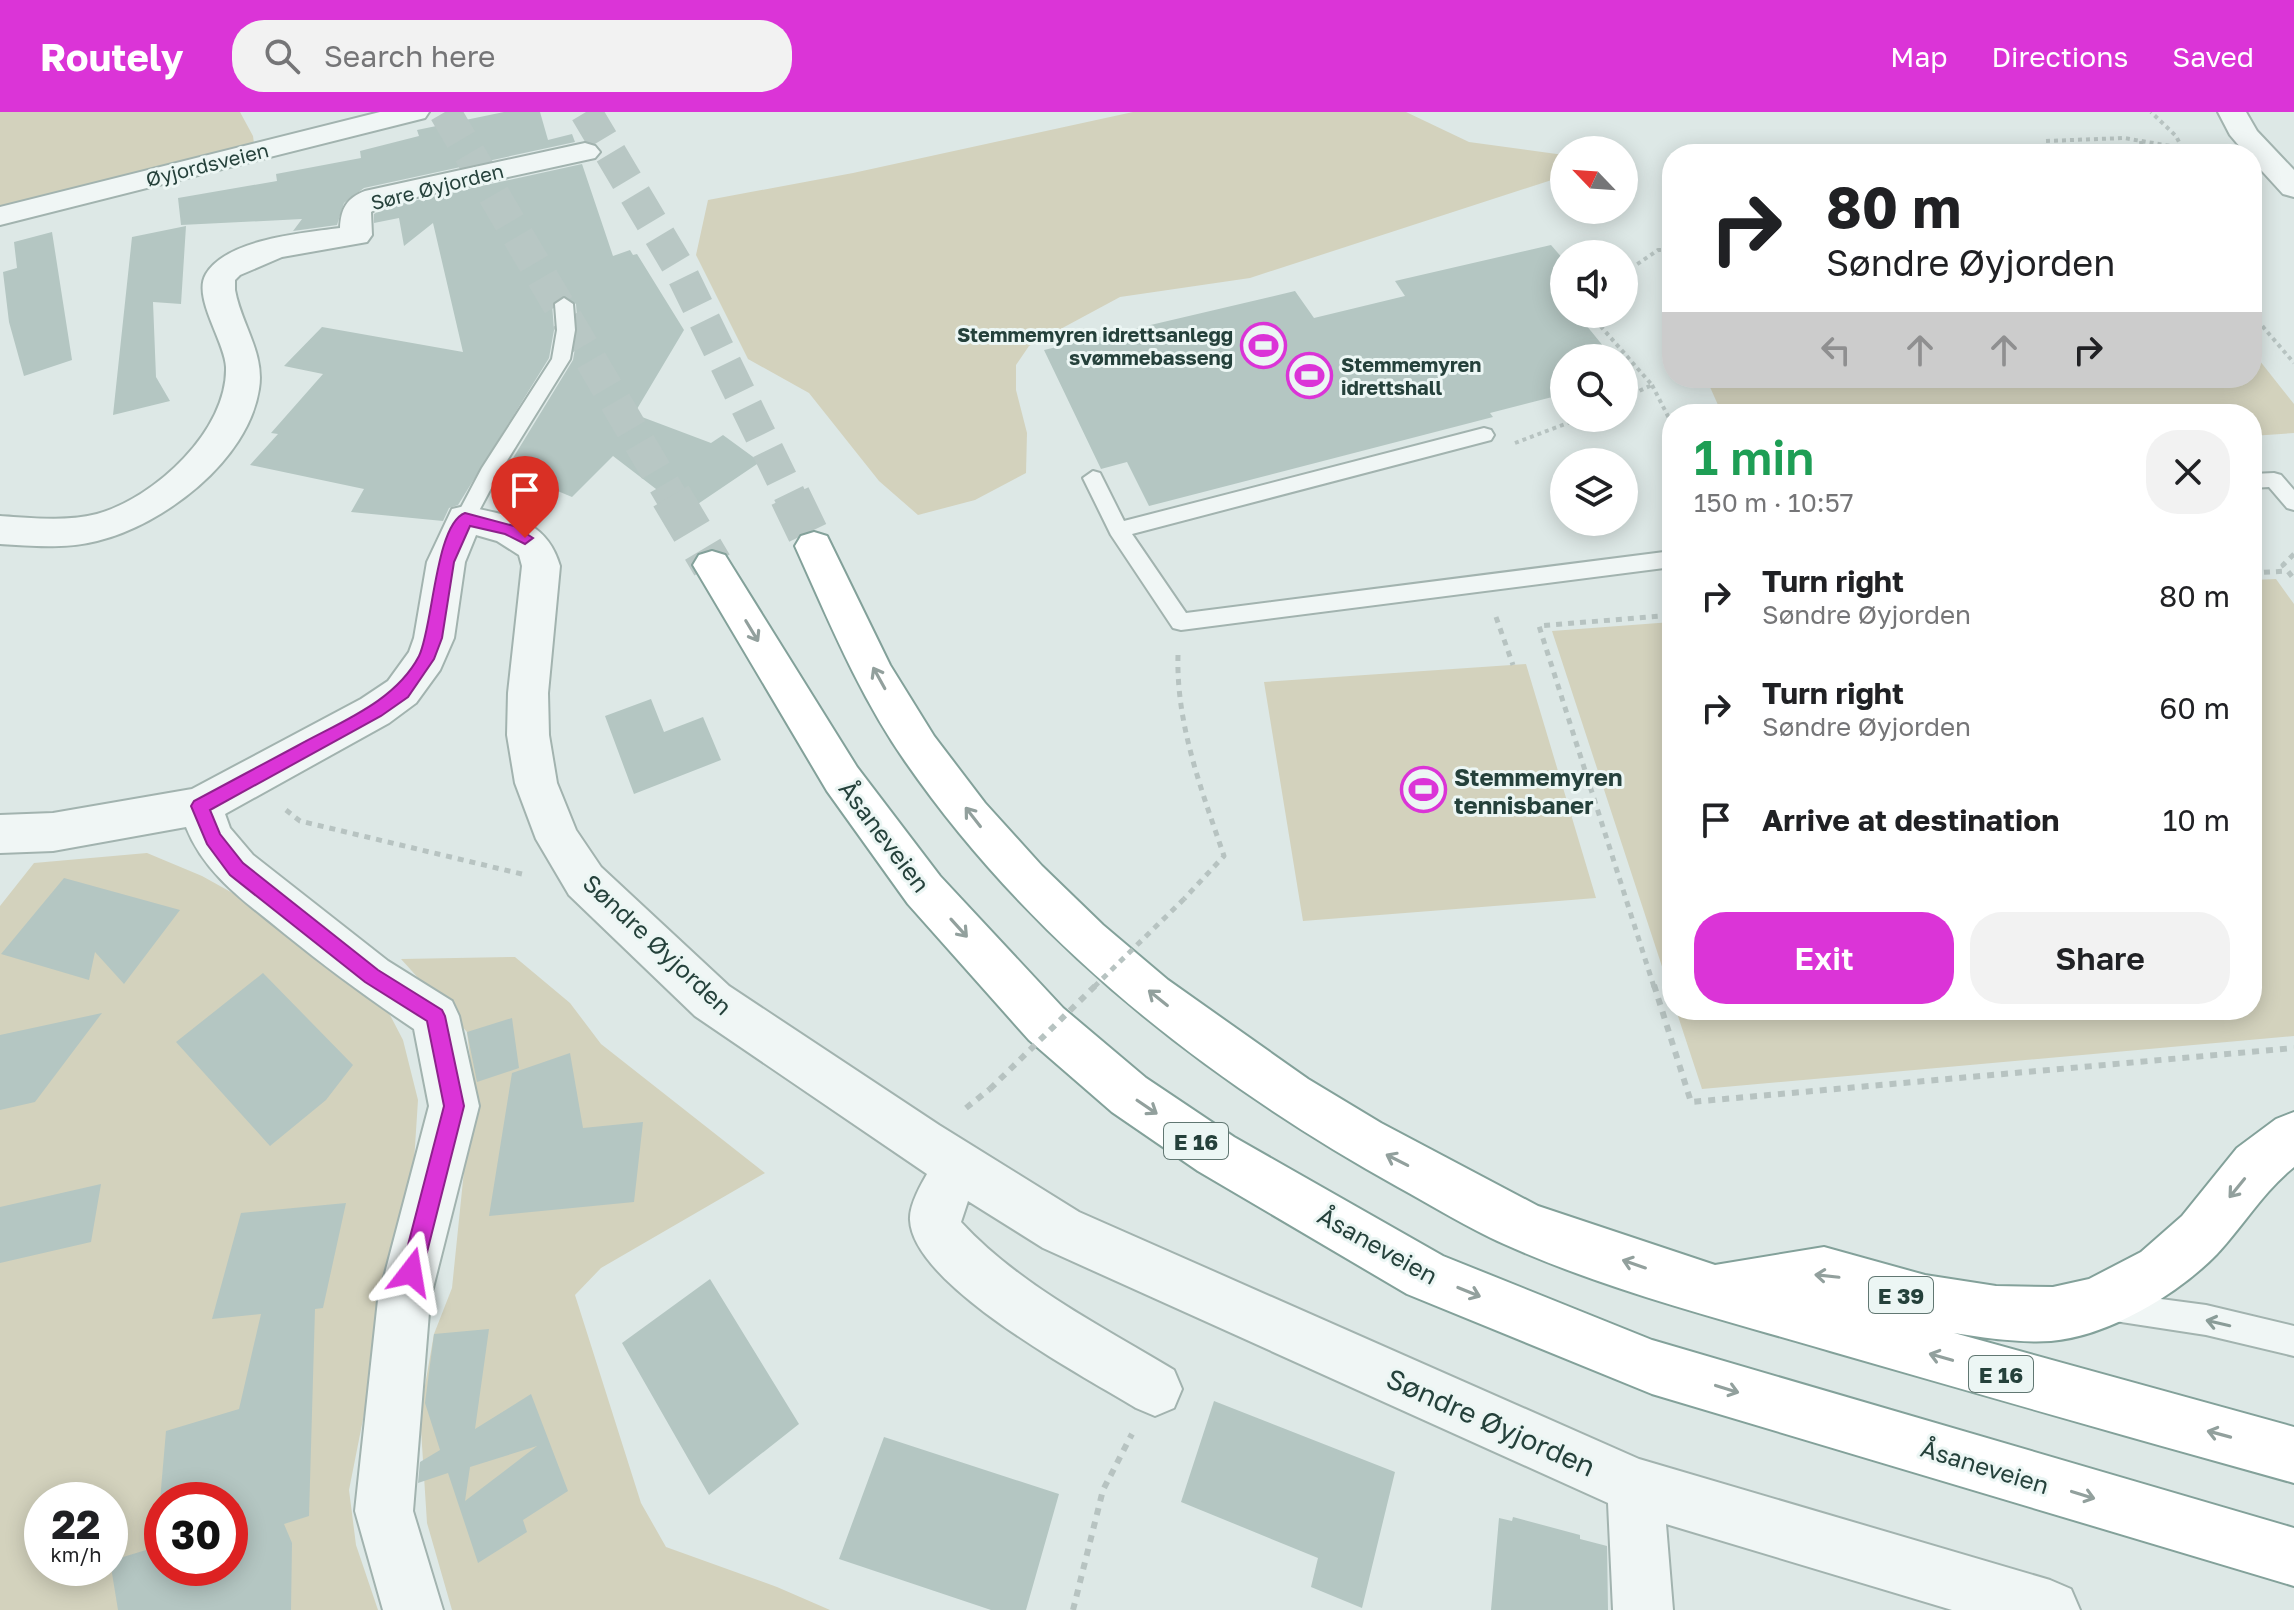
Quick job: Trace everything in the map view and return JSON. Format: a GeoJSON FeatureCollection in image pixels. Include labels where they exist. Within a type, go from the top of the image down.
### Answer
{"type":"FeatureCollection","features":[{"type":"Feature","properties":{"kind":"highway","name":"E 16"},"geometry":{"type":"LineString","coordinates":[[814,546],[866,654],[918,746],[987,835],[1103,954],[1219,1047],[1365,1144],[1531,1229],[1708,1289],[1987,1371],[2294,1455]]}},
{"type":"Feature","properties":{"kind":"highway","name":"Åsaneveien"},"geometry":{"type":"LineString","coordinates":[[712,565],[842,779],[924,890],[1046,1024],[1129,1095],[1216,1154],[1426,1275],[1652,1367],[2294,1557]]}},
{"type":"Feature","properties":{"kind":"highway","name":"E 39"},"geometry":{"type":"LineString","coordinates":[[1708,1289],[1824,1273],[1925,1302],[1996,1313],[2053,1314],[2095,1304],[2160,1271],[2200,1234],[2255,1166],[2294,1136]]}},
{"type":"Feature","properties":{"kind":"highway"},"geometry":{"type":"LineString","coordinates":[[2220,1536],[2294,1587]]}},
{"type":"Feature","properties":{"kind":"street","name":"Øyjordsveien"},"geometry":{"type":"LineString","coordinates":[[0,216],[415,112]]}},
{"type":"Feature","properties":{"kind":"street"},"geometry":{"type":"LineString","coordinates":[[2232,112],[2253,144]]}},
{"type":"Feature","properties":{"kind":"street","name":"Søre Øyjorden"},"geometry":{"type":"LineString","coordinates":[[0,530],[54,532],[109,525],[156,500],[210,451],[234,418],[241,397],[243,364],[219,300],[219,278],[227,266],[259,254],[356,235],[356,211],[376,197],[585,152]]}},
{"type":"Feature","properties":{"kind":"street"},"geometry":{"type":"LineString","coordinates":[[2262,153],[2294,188]]}},
{"type":"Feature","properties":{"kind":"street"},"geometry":{"type":"LineString","coordinates":[[0,834],[53,832],[200,806],[375,711],[402,692],[417,675],[434,638],[446,562],[465,519]]}},
{"type":"Feature","properties":{"kind":"street","name":"Søndre Øyjorden"},"geometry":{"type":"LineString","coordinates":[[465,519],[509,530],[536,548],[541,566],[528,693],[528,735],[536,783],[558,839],[585,881],[712,1001],[960,1167],[1061,1230],[1635,1486],[2050,1610]]}},
{"type":"Feature","properties":{"kind":"street"},"geometry":{"type":"LineString","coordinates":[[200,806],[213,839],[237,869],[372,976],[435,1016],[454,1106],[404,1300],[384,1511],[413,1610]]}},
{"type":"Feature","properties":{"kind":"street"},"geometry":{"type":"LineString","coordinates":[[960,1167],[938,1204],[934,1224],[940,1239],[982,1281],[1146,1406]]}},
{"type":"Feature","properties":{"kind":"street"},"geometry":{"type":"LineString","coordinates":[[1635,1486],[1643,1610]]}},
{"type":"Feature","properties":{"kind":"lane"},"geometry":{"type":"LineString","coordinates":[[465,519],[489,473],[561,359],[566,330],[564,304]]}},
{"type":"Feature","properties":{"kind":"lane"},"geometry":{"type":"LineString","coordinates":[[1118,530],[1484,435]]}},
{"type":"Feature","properties":{"kind":"lane"},"geometry":{"type":"LineString","coordinates":[[1093,478],[1118,530],[1181,622],[1662,560]]}},
{"type":"Feature","properties":{"kind":"lane"},"geometry":{"type":"LineString","coordinates":[[2262,481],[2274,480],[2294,503]]}},
{"type":"Feature","properties":{"kind":"lane"},"geometry":{"type":"LineString","coordinates":[[2095,1304],[2206,1320],[2294,1341]]}},
{"type":"Feature","properties":{"kind":"path"},"geometry":{"type":"LineString","coordinates":[[2151,112],[2176,136],[2180,144]]}},
{"type":"Feature","properties":{"kind":"path"},"geometry":{"type":"LineString","coordinates":[[2046,141],[2124,138],[2159,144]]}},
{"type":"Feature","properties":{"kind":"path"},"geometry":{"type":"LineString","coordinates":[[1638,264],[1662,250]]}},
{"type":"Feature","properties":{"kind":"path"},"geometry":{"type":"LineString","coordinates":[[2262,326],[2294,363]]}},
{"type":"Feature","properties":{"kind":"path"},"geometry":{"type":"LineString","coordinates":[[1602,328],[1652,385],[1662,404]]}},
{"type":"Feature","properties":{"kind":"path"},"geometry":{"type":"LineString","coordinates":[[1638,392],[1652,385]]}},
{"type":"Feature","properties":{"kind":"path"},"geometry":{"type":"LineString","coordinates":[[1484,435],[1511,445],[1550,430]]}},
{"type":"Feature","properties":{"kind":"path"},"geometry":{"type":"LineString","coordinates":[[2294,554],[2283,565],[2294,579]]}},
{"type":"Feature","properties":{"kind":"path"},"geometry":{"type":"LineString","coordinates":[[2262,572],[2288,571]]}},
{"type":"Feature","properties":{"kind":"path"},"geometry":{"type":"LineString","coordinates":[[1484,583],[1513,665]]}},
{"type":"Feature","properties":{"kind":"path"},"geometry":{"type":"LineString","coordinates":[[1662,616],[1539,626],[1662,1011]]}},
{"type":"Feature","properties":{"kind":"path"},"geometry":{"type":"LineString","coordinates":[[990,1089],[1224,856],[1199,779],[1175,676],[1181,622]]}},
{"type":"Feature","properties":{"kind":"path"},"geometry":{"type":"LineString","coordinates":[[246,782],[300,821],[534,877]]}},
{"type":"Feature","properties":{"kind":"path"},"geometry":{"type":"LineString","coordinates":[[1665,1020],[1691,1102],[2294,1048]]}},
{"type":"Feature","properties":{"kind":"path"},"geometry":{"type":"LineString","coordinates":[[1073,1610],[1103,1490],[1146,1406]]}},
{"type":"Feature","properties":{"kind":"green space"},"geometry":{"type":"Polygon","coordinates":[[[0,112],[240,112],[253,136],[255,151],[0,215],[0,112]]]}},
{"type":"Feature","properties":{"kind":"green space"},"geometry":{"type":"Polygon","coordinates":[[[1133,112],[1406,112],[1469,142],[1550,153],[1550,181],[1250,278],[1120,297],[1029,346],[1016,365],[1016,390],[1027,433],[1026,473],[975,500],[918,515],[879,481],[809,393],[748,359],[696,255],[708,200],[853,173],[1133,112]]]}},
{"type":"Feature","properties":{"kind":"green space"},"geometry":{"type":"Polygon","coordinates":[[[2262,364],[2294,404],[2294,433],[2262,435],[2262,404],[1718,404],[1710,388],[2262,388],[2262,364]]]}},
{"type":"Feature","properties":{"kind":"green space"},"geometry":{"type":"Polygon","coordinates":[[[2276,579],[2294,604],[2294,1036],[1702,1089],[1679,1020],[2262,1020],[2262,580],[2276,579]]]}},
{"type":"Feature","properties":{"kind":"green space"},"geometry":{"type":"Polygon","coordinates":[[[1662,623],[1662,966],[1552,631],[1662,623]]]}},
{"type":"Feature","properties":{"kind":"green space","name":"Stemmemyren tennisbaner"},"geometry":{"type":"Polygon","coordinates":[[[1526,664],[1596,898],[1303,921],[1264,682],[1526,664]]]}},
{"type":"Feature","properties":{"kind":"green space"},"geometry":{"type":"Polygon","coordinates":[[[147,853],[202,876],[267,912],[390,1015],[403,1040],[418,1100],[414,1162],[349,1490],[356,1545],[378,1610],[0,1610],[0,906],[34,863],[147,853]]]}},
{"type":"Feature","properties":{"kind":"green space"},"geometry":{"type":"Polygon","coordinates":[[[515,957],[570,1003],[601,1044],[765,1173],[601,1268],[575,1295],[641,1503],[666,1547],[777,1587],[830,1610],[452,1610],[427,1523],[420,1414],[434,1334],[452,1288],[473,1083],[467,1032],[401,959],[515,957]]]}},
{"type":"Feature","properties":{"kind":"building"},"geometry":{"type":"Polygon","coordinates":[[[504,112],[540,112],[548,140],[572,134],[575,142],[364,188],[344,203],[337,225],[293,231],[302,219],[181,225],[178,198],[277,181],[276,174],[361,158],[360,151],[419,136],[417,130],[504,112]]]}},
{"type":"Feature","properties":{"kind":"building"},"geometry":{"type":"Polygon","coordinates":[[[582,164],[613,256],[630,250],[633,255],[637,254],[684,330],[634,414],[711,443],[723,435],[760,462],[686,512],[613,456],[572,497],[548,487],[524,510],[494,489],[573,360],[578,330],[576,304],[562,296],[552,304],[554,330],[549,358],[458,505],[449,508],[443,521],[351,512],[364,489],[250,465],[278,434],[271,433],[323,374],[284,366],[322,327],[463,352],[433,223],[404,246],[399,218],[374,223],[374,214],[386,207],[582,164]]]}},
{"type":"Feature","properties":{"kind":"building"},"geometry":{"type":"Polygon","coordinates":[[[186,226],[181,304],[153,302],[156,377],[170,401],[113,415],[132,237],[186,226]]]}},
{"type":"Feature","properties":{"kind":"building"},"geometry":{"type":"Polygon","coordinates":[[[52,232],[72,360],[24,376],[9,322],[3,272],[17,268],[14,242],[52,232]]]}},
{"type":"Feature","properties":{"kind":"building","name":"Stemmemyren idrettshall"},"geometry":{"type":"Polygon","coordinates":[[[1550,245],[1550,328],[1588,328],[1602,344],[1550,344],[1550,398],[1490,413],[1493,417],[1149,506],[1127,462],[1101,469],[1044,350],[1295,291],[1314,318],[1405,296],[1395,281],[1550,245]]]}},
{"type":"Feature","properties":{"kind":"building"},"geometry":{"type":"Polygon","coordinates":[[[651,699],[664,732],[703,717],[721,760],[634,794],[605,716],[651,699]]]}},
{"type":"Feature","properties":{"kind":"building"},"geometry":{"type":"Polygon","coordinates":[[[64,878],[180,910],[124,984],[95,952],[89,980],[1,954],[64,878]]]}},
{"type":"Feature","properties":{"kind":"building"},"geometry":{"type":"Polygon","coordinates":[[[263,973],[353,1065],[326,1100],[270,1146],[176,1042],[263,973]]]}},
{"type":"Feature","properties":{"kind":"building"},"geometry":{"type":"Polygon","coordinates":[[[102,1013],[35,1102],[0,1110],[0,1035],[102,1013]]]}},
{"type":"Feature","properties":{"kind":"building"},"geometry":{"type":"Polygon","coordinates":[[[512,1018],[519,1068],[477,1082],[467,1032],[512,1018]]]}},
{"type":"Feature","properties":{"kind":"building"},"geometry":{"type":"Polygon","coordinates":[[[570,1053],[583,1128],[643,1122],[634,1202],[489,1216],[512,1073],[570,1053]]]}},
{"type":"Feature","properties":{"kind":"building"},"geometry":{"type":"Polygon","coordinates":[[[101,1184],[91,1242],[0,1263],[0,1207],[101,1184]]]}},
{"type":"Feature","properties":{"kind":"building"},"geometry":{"type":"Polygon","coordinates":[[[346,1203],[323,1308],[315,1309],[309,1516],[284,1524],[292,1543],[291,1610],[118,1610],[114,1586],[128,1586],[128,1556],[144,1551],[144,1586],[248,1586],[248,1482],[162,1482],[166,1431],[239,1409],[261,1314],[212,1319],[241,1213],[346,1203]]]}},
{"type":"Feature","properties":{"kind":"building"},"geometry":{"type":"Polygon","coordinates":[[[710,1279],[799,1424],[709,1495],[622,1343],[710,1279]]]}},
{"type":"Feature","properties":{"kind":"building"},"geometry":{"type":"Polygon","coordinates":[[[489,1329],[475,1429],[531,1394],[568,1491],[523,1520],[527,1532],[478,1563],[448,1473],[418,1483],[420,1462],[440,1450],[425,1403],[434,1334],[489,1329]],[[537,1446],[470,1467],[465,1501],[537,1446]]]}},
{"type":"Feature","properties":{"kind":"building"},"geometry":{"type":"Polygon","coordinates":[[[1214,1401],[1395,1472],[1362,1608],[1311,1587],[1318,1558],[1181,1502],[1214,1401]]]}},
{"type":"Feature","properties":{"kind":"building"},"geometry":{"type":"Polygon","coordinates":[[[884,1437],[1059,1494],[1026,1610],[991,1610],[839,1559],[884,1437]]]}},
{"type":"Feature","properties":{"kind":"building"},"geometry":{"type":"Polygon","coordinates":[[[1513,1517],[1580,1535],[1580,1539],[1607,1546],[1608,1610],[1491,1610],[1499,1518],[1512,1521],[1513,1517]]]}},
{"type":"Feature","properties":{"kind":"tunnel"},"geometry":{"type":"LineString","coordinates":[[445,112],[672,498]]}},
{"type":"Feature","properties":{"kind":"tunnel"},"geometry":{"type":"LineString","coordinates":[[586,112],[680,270],[791,498]]}},
{"type":"Feature","properties":{"kind":"tunnel"},"geometry":{"type":"LineString","coordinates":[[671,496],[712,565]]}},
{"type":"Feature","properties":{"kind":"tunnel"},"geometry":{"type":"LineString","coordinates":[[790,496],[814,546]]}},
{"type":"Feature","properties":{"kind":"place","name":"Stemmemyren idrettsanlegg svømmebasseng"},"geometry":{"type":"Point","coordinates":[1264,345]}},
{"type":"Feature","properties":{"kind":"place","name":"Stemmemyren idrettshall"},"geometry":{"type":"Point","coordinates":[1310,376]}},
{"type":"Feature","properties":{"kind":"place","name":"Stemmemyren tennisbaner"},"geometry":{"type":"Point","coordinates":[1423,790]}},
{"type":"Feature","properties":{"kind":"route"},"geometry":{"type":"LineString","coordinates":[[411,1272],[454,1106],[435,1016],[372,976],[237,869],[213,839],[200,806],[375,711],[402,692],[417,675],[434,638],[446,562],[465,519],[509,530],[525,538]]}}]}
